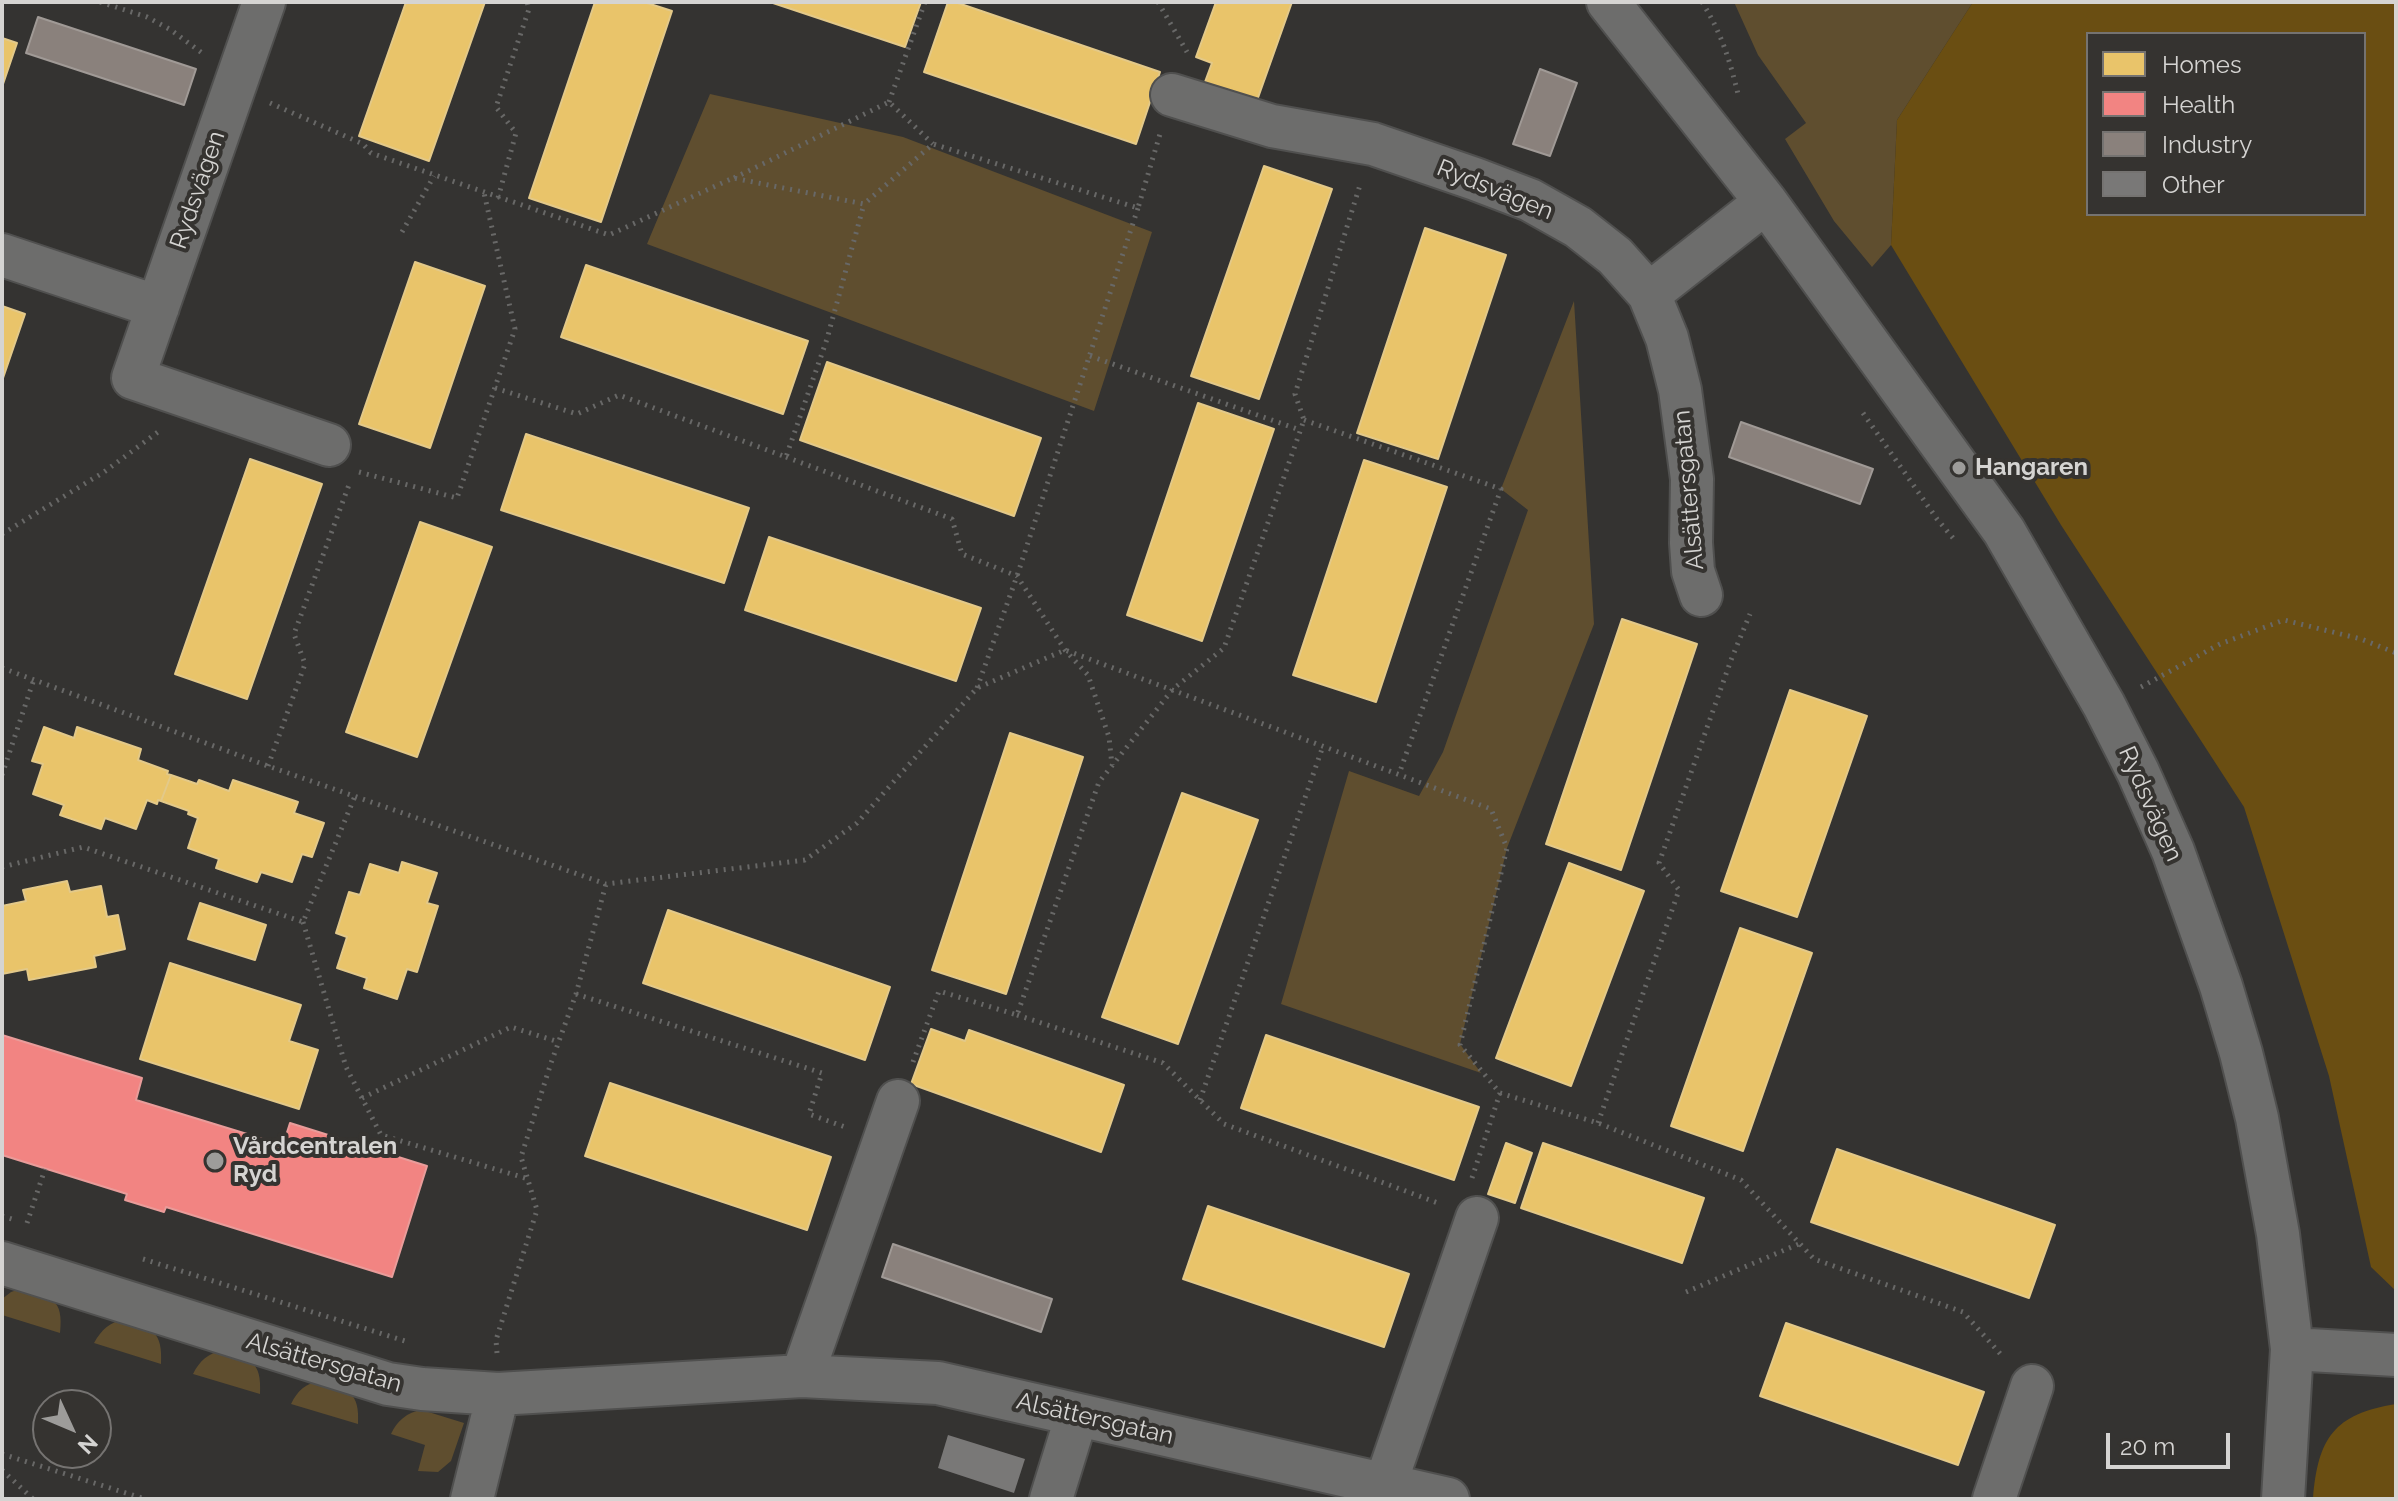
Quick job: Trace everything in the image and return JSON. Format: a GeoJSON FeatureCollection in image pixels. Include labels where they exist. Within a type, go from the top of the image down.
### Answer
{"type":"FeatureCollection","features":[{"type":"Feature","properties":{"kind":"street","name":"Rydsvägen"},"geometry":{"type":"LineString","coordinates":[[200,402],[133,378],[264,2]]}},
{"type":"Feature","properties":{"kind":"street","name":"Rydsvägen"},"geometry":{"type":"LineString","coordinates":[[1608,2],[1766,202],[2004,531],[2104,705],[2138,772],[2173,851],[2221,986],[2257,1118],[2275,1219],[2292,1349],[2283,1499]]}},
{"type":"Feature","properties":{"kind":"street","name":"Rydsvägen"},"geometry":{"type":"LineString","coordinates":[[1172,95],[1272,126],[1373,144],[1530,200],[1578,227],[1615,256],[1649,294]]}},
{"type":"Feature","properties":{"kind":"street"},"geometry":{"type":"LineString","coordinates":[[1649,294],[1766,202]]}},
{"type":"Feature","properties":{"kind":"street"},"geometry":{"type":"LineString","coordinates":[[2,255],[158,307]]}},
{"type":"Feature","properties":{"kind":"street","name":"Alsättersgatan"},"geometry":{"type":"LineString","coordinates":[[1649,294],[1667,338],[1680,390],[1692,479],[1693,571],[1701,595]]}},
{"type":"Feature","properties":{"kind":"street"},"geometry":{"type":"LineString","coordinates":[[200,402],[329,445]]}},
{"type":"Feature","properties":{"kind":"street"},"geometry":{"type":"LineString","coordinates":[[802,1376],[898,1101]]}},
{"type":"Feature","properties":{"kind":"street"},"geometry":{"type":"LineString","coordinates":[[1385,1485],[1477,1218]]}},
{"type":"Feature","properties":{"kind":"street","name":"Alsättersgatan"},"geometry":{"type":"LineString","coordinates":[[2,1263],[388,1384],[498,1394],[802,1376],[938,1383],[1448,1499]]}},
{"type":"Feature","properties":{"kind":"street"},"geometry":{"type":"LineString","coordinates":[[2292,1349],[2396,1355]]}},
{"type":"Feature","properties":{"kind":"street"},"geometry":{"type":"LineString","coordinates":[[1994,1499],[2032,1386]]}},
{"type":"Feature","properties":{"kind":"street"},"geometry":{"type":"LineString","coordinates":[[472,1499],[498,1394]]}},
{"type":"Feature","properties":{"kind":"street"},"geometry":{"type":"LineString","coordinates":[[1051,1499],[1077,1415]]}},
{"type":"Feature","properties":{"kind":"path"},"geometry":{"type":"LineString","coordinates":[[100,2],[147,17],[236,82],[363,144],[371,153],[609,235],[889,102],[925,2]]}},
{"type":"Feature","properties":{"kind":"path"},"geometry":{"type":"LineString","coordinates":[[498,198],[516,133],[496,107],[529,9],[527,2]]}},
{"type":"Feature","properties":{"kind":"path"},"geometry":{"type":"LineString","coordinates":[[1158,2],[1187,52]]}},
{"type":"Feature","properties":{"kind":"path"},"geometry":{"type":"LineString","coordinates":[[2,668],[268,766],[606,884],[805,860],[857,823],[977,688],[1090,356],[1172,95]]}},
{"type":"Feature","properties":{"kind":"path"},"geometry":{"type":"LineString","coordinates":[[889,102],[933,144],[1138,208]]}},
{"type":"Feature","properties":{"kind":"path"},"geometry":{"type":"LineString","coordinates":[[786,457],[827,339],[864,204],[933,144]]}},
{"type":"Feature","properties":{"kind":"path"},"geometry":{"type":"LineString","coordinates":[[1017,1015],[1099,782],[1173,689],[1224,648],[1304,420],[1295,394],[1373,144]]}},
{"type":"Feature","properties":{"kind":"path"},"geometry":{"type":"LineString","coordinates":[[402,232],[434,176]]}},
{"type":"Feature","properties":{"kind":"path"},"geometry":{"type":"LineString","coordinates":[[733,178],[864,204]]}},
{"type":"Feature","properties":{"kind":"path"},"geometry":{"type":"LineString","coordinates":[[268,766],[305,664],[294,634],[354,470],[457,498],[515,329],[484,193]]}},
{"type":"Feature","properties":{"kind":"path"},"geometry":{"type":"LineString","coordinates":[[1090,356],[1300,430]]}},
{"type":"Feature","properties":{"kind":"path"},"geometry":{"type":"LineString","coordinates":[[495,388],[577,414],[619,395],[952,519],[962,554],[1017,576],[1065,650],[1088,675],[1109,737],[1112,766]]}},
{"type":"Feature","properties":{"kind":"path"},"geometry":{"type":"LineString","coordinates":[[2,534],[104,472],[200,402]]}},
{"type":"Feature","properties":{"kind":"path"},"geometry":{"type":"LineString","coordinates":[[1863,412],[1937,519],[1957,542]]}},
{"type":"Feature","properties":{"kind":"path"},"geometry":{"type":"LineString","coordinates":[[1304,420],[1501,489],[1399,774]]}},
{"type":"Feature","properties":{"kind":"path"},"geometry":{"type":"LineString","coordinates":[[1598,1123],[1679,890],[1659,863],[1750,614]]}},
{"type":"Feature","properties":{"kind":"path"},"geometry":{"type":"LineString","coordinates":[[2104,705],[2220,644],[2284,620],[2361,639],[2396,653]]}},
{"type":"Feature","properties":{"kind":"path"},"geometry":{"type":"LineString","coordinates":[[977,688],[1065,650],[1491,809],[1507,848],[1460,1045],[1500,1093],[1598,1123],[1741,1180],[1814,1259],[1963,1312],[2032,1386]]}},
{"type":"Feature","properties":{"kind":"path"},"geometry":{"type":"LineString","coordinates":[[2,775],[34,679]]}},
{"type":"Feature","properties":{"kind":"path"},"geometry":{"type":"LineString","coordinates":[[1200,1100],[1323,746]]}},
{"type":"Feature","properties":{"kind":"path"},"geometry":{"type":"LineString","coordinates":[[355,796],[303,922],[346,1067],[381,1135],[526,1178]]}},
{"type":"Feature","properties":{"kind":"path"},"geometry":{"type":"LineString","coordinates":[[2,867],[83,847],[303,922]]}},
{"type":"Feature","properties":{"kind":"path"},"geometry":{"type":"LineString","coordinates":[[498,1394],[496,1340],[537,1210],[521,1157],[576,994],[606,884]]}},
{"type":"Feature","properties":{"kind":"path"},"geometry":{"type":"LineString","coordinates":[[898,1101],[939,991],[1163,1063],[1224,1124],[1477,1218]]}},
{"type":"Feature","properties":{"kind":"path"},"geometry":{"type":"LineString","coordinates":[[576,994],[822,1073],[809,1114],[884,1141]]}},
{"type":"Feature","properties":{"kind":"path"},"geometry":{"type":"LineString","coordinates":[[362,1098],[511,1027],[559,1042]]}},
{"type":"Feature","properties":{"kind":"path"},"geometry":{"type":"LineString","coordinates":[[1477,1218],[1470,1184],[1500,1093]]}},
{"type":"Feature","properties":{"kind":"path"},"geometry":{"type":"LineString","coordinates":[[27,1223],[45,1169]]}},
{"type":"Feature","properties":{"kind":"path"},"geometry":{"type":"LineString","coordinates":[[1686,1292],[1801,1243]]}},
{"type":"Feature","properties":{"kind":"path"},"geometry":{"type":"LineString","coordinates":[[2,1454],[145,1499]]}},
{"type":"Feature","properties":{"kind":"path"},"geometry":{"type":"LineString","coordinates":[[2,1470],[33,1499]]}},
{"type":"Feature","properties":{"kind":"shaded area"},"geometry":{"type":"Polygon","coordinates":[[[1734,2],[1973,2],[1897,120],[1891,245],[1872,267],[1834,221],[1785,139],[1806,123],[1758,55],[1734,2]]]}},
{"type":"Feature","properties":{"kind":"shaded area"},"geometry":{"type":"Polygon","coordinates":[[[1973,2],[2396,2],[2396,1291],[2371,1267],[2329,1076],[2244,807],[2061,525],[1891,245],[1897,120],[1973,2]]]}},
{"type":"Feature","properties":{"kind":"shaded area"},"geometry":{"type":"Polygon","coordinates":[[[710,94],[903,137],[1152,232],[1094,411],[647,244],[710,94]]]}},
{"type":"Feature","properties":{"kind":"shaded area"},"geometry":{"type":"Polygon","coordinates":[[[1574,301],[1594,624],[1507,848],[1460,1044],[1481,1073],[1281,1004],[1349,771],[1419,796],[1443,752],[1528,510],[1501,489],[1574,301]]]}},
{"type":"Feature","properties":{"kind":"shaded area"},"geometry":{"type":"Polygon","coordinates":[[[23,1288],[54,1301],[60,1313],[60,1333],[2,1315],[2,1299],[23,1288]]]}},
{"type":"Feature","properties":{"kind":"shaded area"},"geometry":{"type":"Polygon","coordinates":[[[124,1319],[154,1332],[160,1345],[161,1364],[94,1343],[106,1327],[124,1319]]]}},
{"type":"Feature","properties":{"kind":"shaded area"},"geometry":{"type":"Polygon","coordinates":[[[222,1350],[252,1363],[259,1374],[260,1394],[193,1374],[205,1358],[222,1350]]]}},
{"type":"Feature","properties":{"kind":"shaded area"},"geometry":{"type":"Polygon","coordinates":[[[321,1380],[350,1393],[357,1405],[358,1424],[291,1404],[303,1388],[321,1380]]]}},
{"type":"Feature","properties":{"kind":"shaded area"},"geometry":{"type":"Polygon","coordinates":[[[2396,1404],[2396,1499],[2313,1499],[2319,1460],[2333,1432],[2358,1414],[2396,1404]]]}},
{"type":"Feature","properties":{"kind":"shaded area"},"geometry":{"type":"Polygon","coordinates":[[[422,1410],[464,1423],[451,1461],[438,1472],[418,1471],[425,1445],[391,1434],[403,1418],[422,1410]]]}},
{"type":"Feature","properties":{"kind":"building: Homes"},"geometry":{"type":"Polygon","coordinates":[[[406,2],[485,2],[429,161],[359,136],[406,2]]]}},
{"type":"Feature","properties":{"kind":"building: Homes"},"geometry":{"type":"Polygon","coordinates":[[[595,2],[644,2],[672,11],[601,222],[529,198],[595,2]]]}},
{"type":"Feature","properties":{"kind":"building: Homes"},"geometry":{"type":"Polygon","coordinates":[[[770,2],[921,2],[905,47],[770,2]]]}},
{"type":"Feature","properties":{"kind":"building: Homes"},"geometry":{"type":"Polygon","coordinates":[[[948,2],[1160,72],[1136,144],[924,72],[948,2]]]}},
{"type":"Feature","properties":{"kind":"building: Homes"},"geometry":{"type":"Polygon","coordinates":[[[1216,2],[1292,2],[1254,109],[1202,90],[1212,63],[1196,57],[1216,2]]]}},
{"type":"Feature","properties":{"kind":"building: Homes"},"geometry":{"type":"Polygon","coordinates":[[[2,38],[17,43],[2,87],[2,38]]]}},
{"type":"Feature","properties":{"kind":"building: Homes"},"geometry":{"type":"Polygon","coordinates":[[[1264,166],[1332,189],[1259,399],[1191,376],[1264,166]]]}},
{"type":"Feature","properties":{"kind":"building: Homes"},"geometry":{"type":"Polygon","coordinates":[[[1425,228],[1506,255],[1438,459],[1357,433],[1425,228]]]}},
{"type":"Feature","properties":{"kind":"building: Homes"},"geometry":{"type":"Polygon","coordinates":[[[415,262],[485,286],[430,448],[359,424],[415,262]]]}},
{"type":"Feature","properties":{"kind":"building: Homes"},"geometry":{"type":"Polygon","coordinates":[[[586,265],[808,341],[783,414],[561,337],[586,265]]]}},
{"type":"Feature","properties":{"kind":"building: Homes"},"geometry":{"type":"Polygon","coordinates":[[[2,306],[25,314],[2,381],[2,306]]]}},
{"type":"Feature","properties":{"kind":"building: Homes"},"geometry":{"type":"Polygon","coordinates":[[[827,362],[1041,438],[1014,516],[800,440],[827,362]]]}},
{"type":"Feature","properties":{"kind":"building: Homes"},"geometry":{"type":"Polygon","coordinates":[[[1198,403],[1274,429],[1202,641],[1127,615],[1198,403]]]}},
{"type":"Feature","properties":{"kind":"building: Homes"},"geometry":{"type":"Polygon","coordinates":[[[526,434],[749,508],[724,583],[501,510],[526,434]]]}},
{"type":"Feature","properties":{"kind":"building: Homes"},"geometry":{"type":"Polygon","coordinates":[[[250,459],[322,484],[247,699],[175,674],[250,459]]]}},
{"type":"Feature","properties":{"kind":"building: Homes"},"geometry":{"type":"Polygon","coordinates":[[[1364,460],[1447,487],[1376,702],[1293,675],[1364,460]]]}},
{"type":"Feature","properties":{"kind":"building: Homes"},"geometry":{"type":"Polygon","coordinates":[[[420,522],[492,547],[417,757],[346,732],[420,522]]]}},
{"type":"Feature","properties":{"kind":"building: Homes"},"geometry":{"type":"Polygon","coordinates":[[[769,537],[981,608],[956,681],[745,610],[769,537]]]}},
{"type":"Feature","properties":{"kind":"building: Homes"},"geometry":{"type":"Polygon","coordinates":[[[1622,619],[1697,644],[1621,870],[1546,844],[1622,619]]]}},
{"type":"Feature","properties":{"kind":"building: Homes"},"geometry":{"type":"Polygon","coordinates":[[[1790,690],[1867,716],[1797,917],[1721,891],[1790,690]]]}},
{"type":"Feature","properties":{"kind":"building: Homes"},"geometry":{"type":"Polygon","coordinates":[[[44,727],[74,738],[77,727],[141,749],[138,760],[168,771],[167,774],[171,775],[161,801],[158,800],[157,804],[147,800],[136,829],[105,818],[101,829],[60,815],[64,805],[33,794],[43,764],[32,761],[44,727]]]}},
{"type":"Feature","properties":{"kind":"building: Homes"},"geometry":{"type":"Polygon","coordinates":[[[1010,733],[1083,757],[1006,994],[932,970],[1010,733]]]}},
{"type":"Feature","properties":{"kind":"building: Homes"},"geometry":{"type":"Polygon","coordinates":[[[171,775],[197,784],[199,780],[229,791],[233,780],[298,802],[294,813],[324,823],[312,857],[302,854],[292,882],[261,872],[257,882],[216,868],[219,859],[188,848],[198,818],[188,814],[189,811],[161,801],[171,775]]]}},
{"type":"Feature","properties":{"kind":"building: Homes"},"geometry":{"type":"Polygon","coordinates":[[[1182,793],[1258,820],[1178,1044],[1102,1017],[1182,793]]]}},
{"type":"Feature","properties":{"kind":"building: Homes"},"geometry":{"type":"Polygon","coordinates":[[[402,862],[437,873],[427,903],[438,906],[417,972],[407,969],[397,999],[364,988],[367,978],[337,968],[347,937],[336,933],[349,892],[360,895],[370,864],[399,873],[402,862]]]}},
{"type":"Feature","properties":{"kind":"building: Homes"},"geometry":{"type":"Polygon","coordinates":[[[1569,863],[1644,891],[1571,1086],[1496,1058],[1569,863]]]}},
{"type":"Feature","properties":{"kind":"building: Homes"},"geometry":{"type":"Polygon","coordinates":[[[67,881],[70,892],[101,886],[107,917],[118,915],[125,949],[94,956],[96,967],[29,980],[27,969],[2,974],[2,906],[26,901],[23,890],[67,881]]]}},
{"type":"Feature","properties":{"kind":"building: Homes"},"geometry":{"type":"Polygon","coordinates":[[[200,903],[266,925],[255,960],[188,939],[200,903]]]}},
{"type":"Feature","properties":{"kind":"building: Homes"},"geometry":{"type":"Polygon","coordinates":[[[668,910],[890,987],[865,1060],[643,983],[668,910]]]}},
{"type":"Feature","properties":{"kind":"building: Homes"},"geometry":{"type":"Polygon","coordinates":[[[1740,928],[1812,953],[1743,1151],[1671,1126],[1740,928]]]}},
{"type":"Feature","properties":{"kind":"building: Homes"},"geometry":{"type":"Polygon","coordinates":[[[170,963],[301,1005],[289,1041],[318,1050],[299,1109],[140,1059],[170,963]]]}},
{"type":"Feature","properties":{"kind":"building: Homes"},"geometry":{"type":"Polygon","coordinates":[[[931,1029],[965,1041],[969,1030],[1124,1085],[1101,1152],[911,1084],[931,1029]]]}},
{"type":"Feature","properties":{"kind":"building: Homes"},"geometry":{"type":"Polygon","coordinates":[[[1266,1035],[1479,1107],[1454,1180],[1241,1108],[1266,1035]]]}},
{"type":"Feature","properties":{"kind":"building: Homes"},"geometry":{"type":"Polygon","coordinates":[[[610,1083],[831,1157],[807,1230],[585,1156],[610,1083]]]}},
{"type":"Feature","properties":{"kind":"building: Homes"},"geometry":{"type":"Polygon","coordinates":[[[1506,1143],[1532,1153],[1515,1203],[1488,1194],[1506,1143]]]}},
{"type":"Feature","properties":{"kind":"building: Homes"},"geometry":{"type":"Polygon","coordinates":[[[1543,1143],[1704,1198],[1682,1263],[1521,1208],[1543,1143]]]}},
{"type":"Feature","properties":{"kind":"building: Homes"},"geometry":{"type":"Polygon","coordinates":[[[1837,1149],[2055,1225],[2029,1298],[1811,1222],[1837,1149]]]}},
{"type":"Feature","properties":{"kind":"building: Homes"},"geometry":{"type":"Polygon","coordinates":[[[1208,1206],[1409,1274],[1384,1347],[1183,1279],[1208,1206]]]}},
{"type":"Feature","properties":{"kind":"building: Homes"},"geometry":{"type":"Polygon","coordinates":[[[1786,1323],[1984,1392],[1958,1465],[1760,1396],[1786,1323]]]}},
{"type":"Feature","properties":{"kind":"building: Health","name":"Vårdcentralen Ryd"},"geometry":{"type":"Polygon","coordinates":[[[2,1035],[142,1078],[136,1100],[283,1145],[290,1123],[427,1166],[392,1277],[166,1207],[164,1212],[125,1200],[127,1194],[2,1155],[2,1035]]]}},
{"type":"Feature","properties":{"kind":"building: Industry"},"geometry":{"type":"Polygon","coordinates":[[[38,17],[196,69],[184,105],[26,53],[38,17]]]}},
{"type":"Feature","properties":{"kind":"building: Industry"},"geometry":{"type":"Polygon","coordinates":[[[1540,69],[1577,83],[1550,156],[1513,144],[1540,69]]]}},
{"type":"Feature","properties":{"kind":"building: Industry"},"geometry":{"type":"Polygon","coordinates":[[[1741,422],[1873,469],[1860,504],[1729,457],[1741,422]]]}},
{"type":"Feature","properties":{"kind":"building: Industry"},"geometry":{"type":"Polygon","coordinates":[[[893,1244],[1052,1299],[1041,1332],[882,1277],[893,1244]]]}},
{"type":"Feature","properties":{"kind":"building: Other"},"geometry":{"type":"Polygon","coordinates":[[[948,1435],[1025,1459],[1014,1493],[938,1468],[948,1435]]]}},
{"type":"Feature","properties":{"kind":"place","name":"Hangaren"},"geometry":{"type":"Point","coordinates":[1959,468]}},
{"type":"Feature","properties":{"kind":"place","name":"Vårdcentralen Ryd"},"geometry":{"type":"Point","coordinates":[215,1161]}}]}
